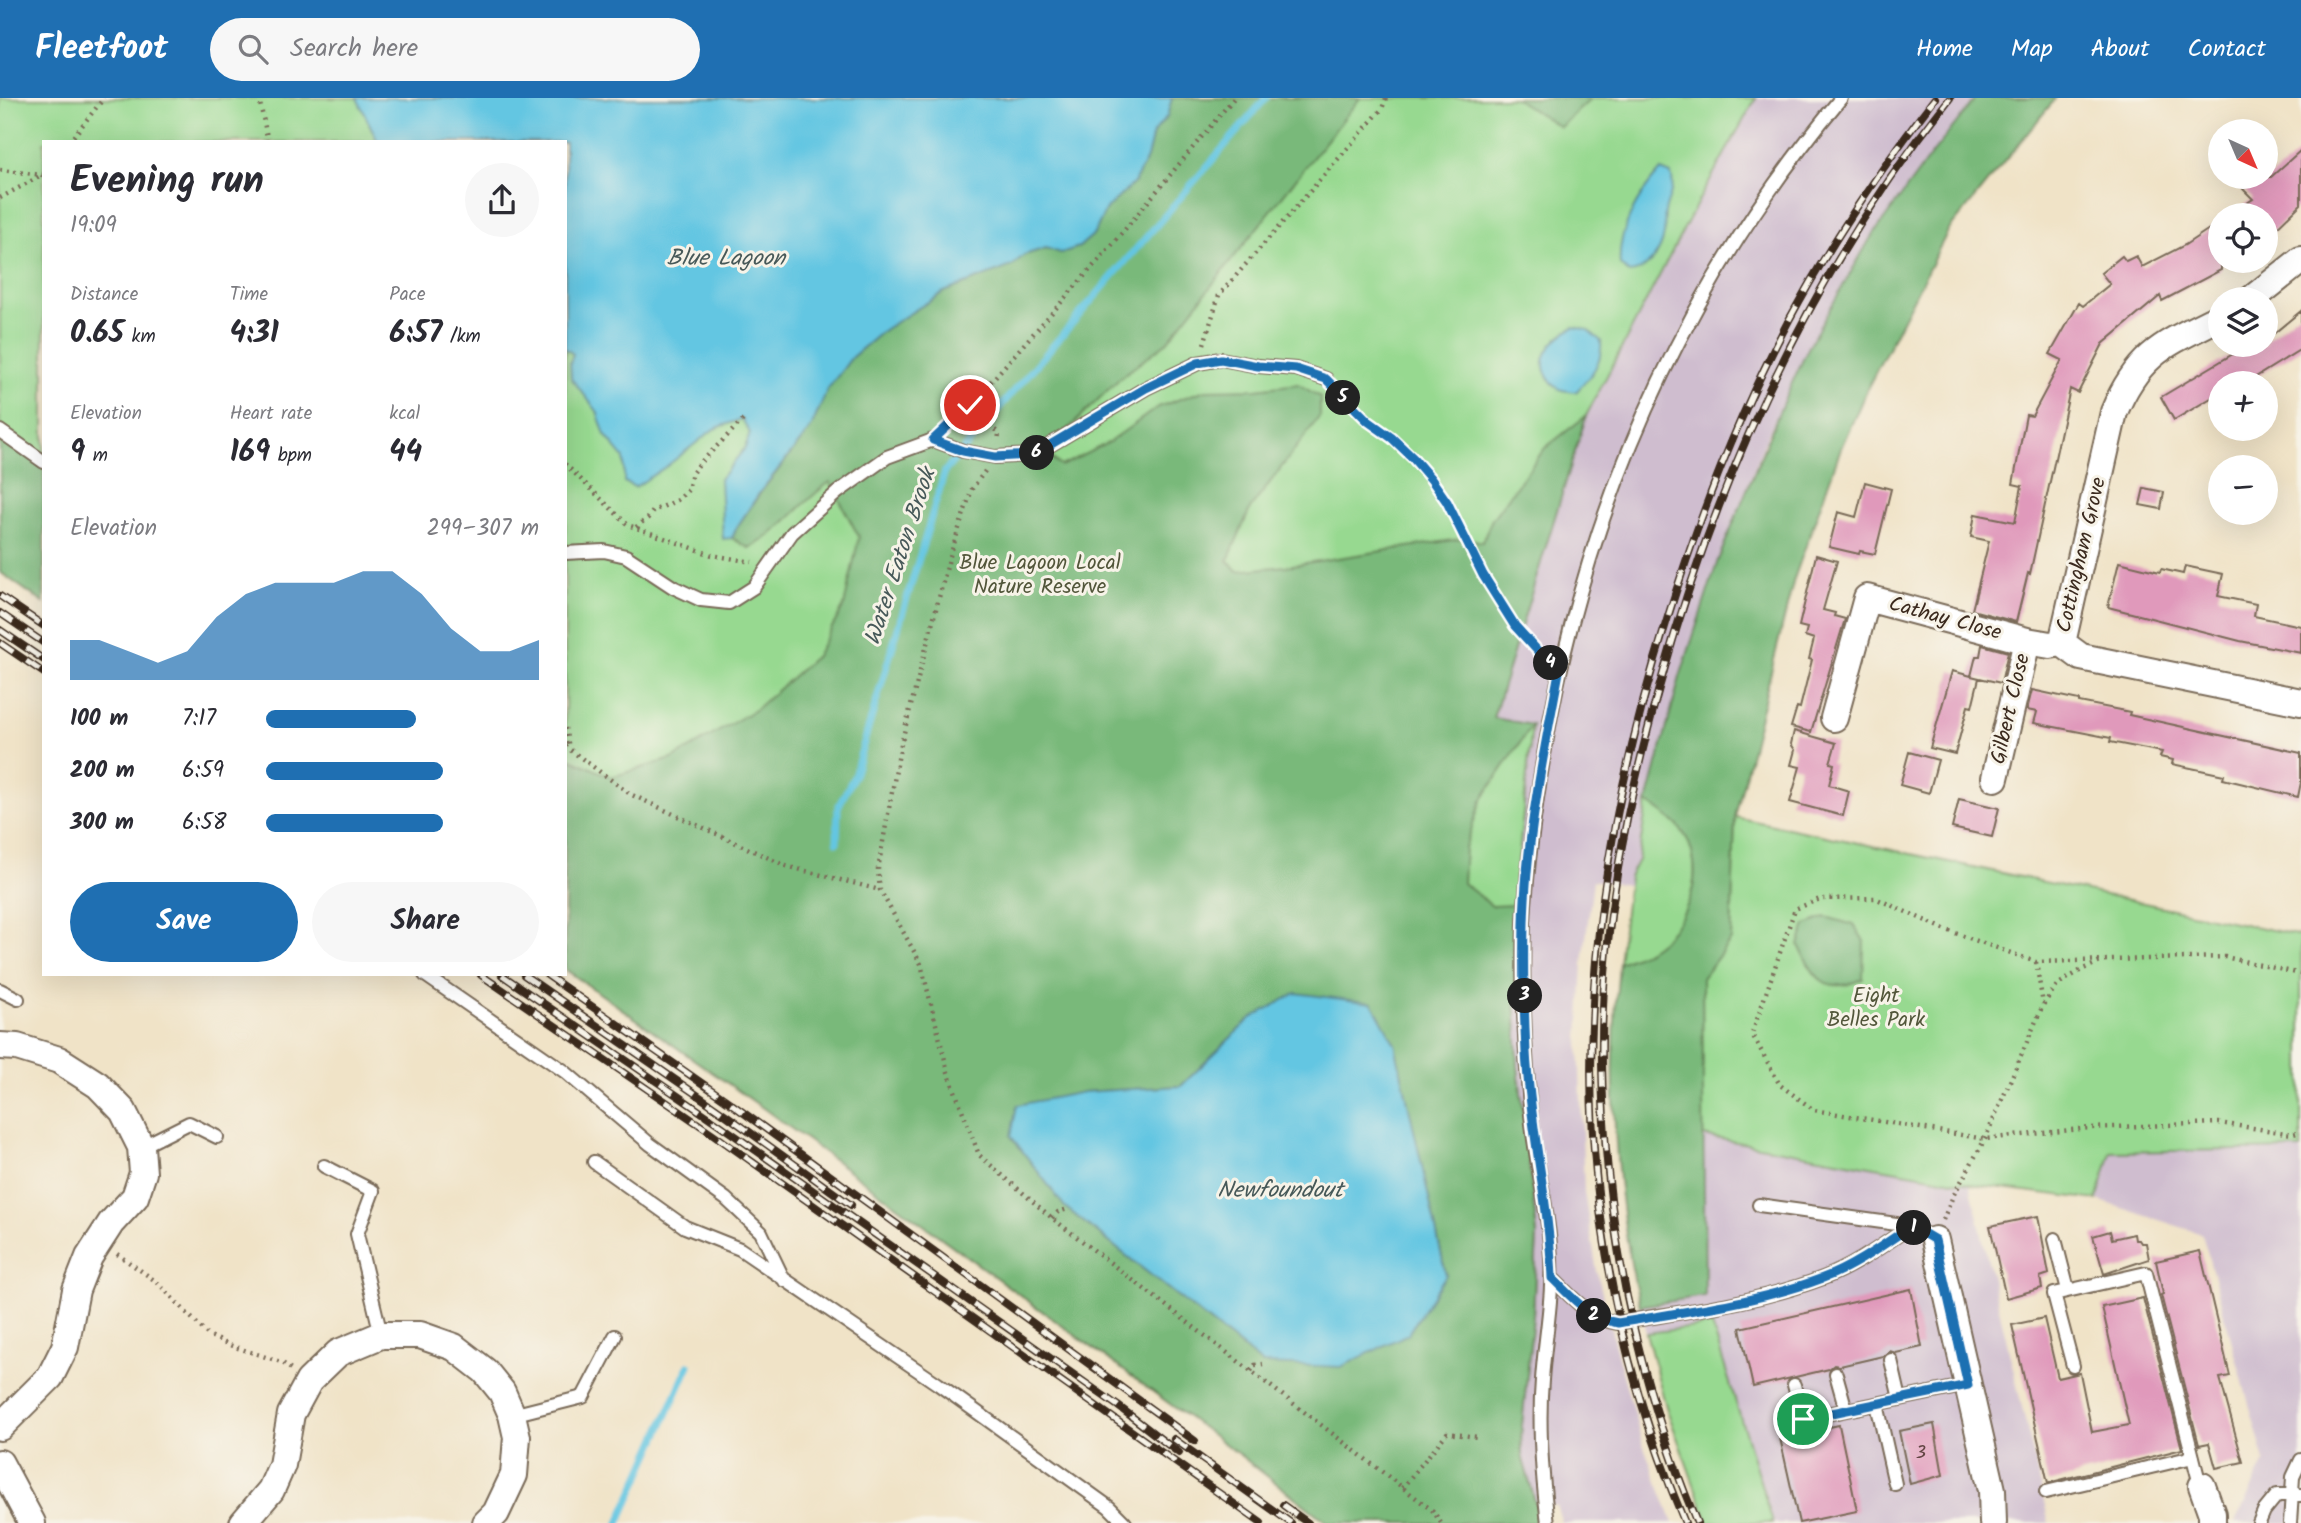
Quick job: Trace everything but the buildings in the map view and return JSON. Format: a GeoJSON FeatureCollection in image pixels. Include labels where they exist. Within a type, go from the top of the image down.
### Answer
{"type":"FeatureCollection","features":[{"type":"Feature","properties":{"kind":"street"},"geometry":{"type":"LineString","coordinates":[[2267,287],[2301,260]]}},
{"type":"Feature","properties":{"kind":"street","name":"Cottingham Grove"},"geometry":{"type":"LineString","coordinates":[[2208,323],[2165,345],[2142,363],[2125,386],[2114,412],[2062,643],[2081,657],[2301,702]]}},
{"type":"Feature","properties":{"kind":"street","name":"Cathay Close"},"geometry":{"type":"LineString","coordinates":[[1834,718],[1867,598],[2028,640],[2050,645],[2062,643]]}},
{"type":"Feature","properties":{"kind":"street","name":"Gilbert Close"},"geometry":{"type":"LineString","coordinates":[[1996,778],[2028,640]]}},
{"type":"Feature","properties":{"kind":"street"},"geometry":{"type":"LineString","coordinates":[[0,1046],[18,1047],[59,1060],[98,1085],[123,1111],[141,1147],[143,1173],[135,1197],[111,1223],[89,1257],[76,1290],[65,1347],[50,1377],[0,1427]]}},
{"type":"Feature","properties":{"kind":"street"},"geometry":{"type":"LineString","coordinates":[[1935,1240],[1992,1490],[1993,1523]]}},
{"type":"Feature","properties":{"kind":"street"},"geometry":{"type":"LineString","coordinates":[[243,1523],[271,1490],[282,1465],[292,1414],[309,1381],[338,1353],[381,1335],[420,1335],[454,1347],[485,1371],[502,1391],[517,1437],[514,1475],[496,1513],[486,1523]]}},
{"type":"Feature","properties":{"kind":"street"},"geometry":{"type":"LineString","coordinates":[[0,1463],[32,1523]]}},
{"type":"Feature","properties":{"kind":"street"},"geometry":{"type":"LineString","coordinates":[[2202,1486],[2212,1514],[2212,1523]]}},
{"type":"Feature","properties":{"kind":"lane"},"geometry":{"type":"LineString","coordinates":[[1548,1523],[1540,1429],[1541,1382],[1552,1278],[1550,1244],[1533,1131],[1526,1051],[1524,923],[1537,792],[1560,667],[1574,607],[1594,543],[1636,430],[1660,378],[1727,256],[1788,165],[1841,98]]}},
{"type":"Feature","properties":{"kind":"lane"},"geometry":{"type":"LineString","coordinates":[[567,553],[604,551],[626,556],[673,587],[701,600],[729,603],[754,587],[792,533],[838,492],[887,457],[933,440],[963,451],[995,457],[1033,455],[1146,388],[1198,363],[1221,359],[1296,369],[1326,379]]}},
{"type":"Feature","properties":{"kind":"lane"},"geometry":{"type":"LineString","coordinates":[[0,431],[42,461]]}},
{"type":"Feature","properties":{"kind":"lane"},"geometry":{"type":"LineString","coordinates":[[426,976],[564,1071],[650,1144],[726,1199],[761,1231],[784,1281]]}},
{"type":"Feature","properties":{"kind":"lane"},"geometry":{"type":"LineString","coordinates":[[0,990],[18,999]]}},
{"type":"Feature","properties":{"kind":"lane"},"geometry":{"type":"LineString","coordinates":[[141,1147],[189,1123],[217,1137]]}},
{"type":"Feature","properties":{"kind":"lane"},"geometry":{"type":"LineString","coordinates":[[594,1162],[685,1227],[740,1249],[959,1399],[1109,1507],[1125,1523]]}},
{"type":"Feature","properties":{"kind":"lane"},"geometry":{"type":"LineString","coordinates":[[324,1166],[373,1191],[357,1234],[381,1335]]}},
{"type":"Feature","properties":{"kind":"lane"},"geometry":{"type":"LineString","coordinates":[[1759,1205],[1911,1226],[1935,1240]]}},
{"type":"Feature","properties":{"kind":"lane"},"geometry":{"type":"LineString","coordinates":[[1552,1278],[1590,1314],[1601,1320],[1618,1323],[1738,1303],[1824,1278],[1867,1256],[1911,1226]]}},
{"type":"Feature","properties":{"kind":"lane"},"geometry":{"type":"LineString","coordinates":[[2055,1239],[2068,1290]]}},
{"type":"Feature","properties":{"kind":"lane"},"geometry":{"type":"LineString","coordinates":[[2073,1366],[2054,1294],[2147,1273],[2202,1486]]}},
{"type":"Feature","properties":{"kind":"lane"},"geometry":{"type":"LineString","coordinates":[[512,1415],[583,1397],[615,1336]]}},
{"type":"Feature","properties":{"kind":"lane"},"geometry":{"type":"LineString","coordinates":[[1891,1360],[1900,1399]]}},
{"type":"Feature","properties":{"kind":"lane"},"geometry":{"type":"LineString","coordinates":[[1836,1374],[1846,1410]]}},
{"type":"Feature","properties":{"kind":"lane"},"geometry":{"type":"LineString","coordinates":[[1794,1385],[1803,1419],[1968,1385]]}},
{"type":"Feature","properties":{"kind":"lane"},"geometry":{"type":"LineString","coordinates":[[1877,1404],[1895,1484]]}},
{"type":"Feature","properties":{"kind":"lane"},"geometry":{"type":"LineString","coordinates":[[2046,1492],[2193,1457]]}},
{"type":"Feature","properties":{"kind":"lane"},"geometry":{"type":"LineString","coordinates":[[2290,1523],[2297,1495],[2293,1477],[2301,1460]]}},
{"type":"Feature","properties":{"kind":"lane"},"geometry":{"type":"LineString","coordinates":[[2259,1523],[2264,1511],[2277,1495],[2297,1495]]}},
{"type":"Feature","properties":{"kind":"path"},"geometry":{"type":"LineString","coordinates":[[71,140],[104,98]]}},
{"type":"Feature","properties":{"kind":"path"},"geometry":{"type":"LineString","coordinates":[[259,98],[268,140]]}},
{"type":"Feature","properties":{"kind":"path"},"geometry":{"type":"LineString","coordinates":[[933,440],[970,405],[1112,245],[1234,98]]}},
{"type":"Feature","properties":{"kind":"path"},"geometry":{"type":"LineString","coordinates":[[1198,363],[1219,295],[1382,108],[1386,98]]}},
{"type":"Feature","properties":{"kind":"path"},"geometry":{"type":"LineString","coordinates":[[0,170],[42,176]]}},
{"type":"Feature","properties":{"kind":"path"},"geometry":{"type":"LineString","coordinates":[[0,198],[42,177]]}},
{"type":"Feature","properties":{"kind":"path"},"geometry":{"type":"LineString","coordinates":[[1326,379],[1368,421],[1392,438],[1431,479],[1447,502],[1483,575],[1515,626],[1547,661],[1560,667]]}},
{"type":"Feature","properties":{"kind":"path"},"geometry":{"type":"LineString","coordinates":[[970,405],[999,434]]}},
{"type":"Feature","properties":{"kind":"path"},"geometry":{"type":"LineString","coordinates":[[635,528],[653,511],[678,500],[688,491],[692,473],[745,418]]}},
{"type":"Feature","properties":{"kind":"path"},"geometry":{"type":"LineString","coordinates":[[995,457],[972,489],[949,559],[900,748],[877,869],[880,890],[921,964],[948,1072],[979,1155],[1052,1218],[1433,1511],[1441,1523]]}},
{"type":"Feature","properties":{"kind":"path"},"geometry":{"type":"LineString","coordinates":[[567,466],[628,525],[712,555],[771,565]]}},
{"type":"Feature","properties":{"kind":"path"},"geometry":{"type":"LineString","coordinates":[[567,747],[630,794],[786,866],[880,890]]}},
{"type":"Feature","properties":{"kind":"path"},"geometry":{"type":"LineString","coordinates":[[2301,974],[2225,957],[2036,962],[1944,929],[1875,898],[1820,899],[1795,909],[1752,1034],[1780,1086],[1814,1110],[1985,1139],[2090,1128],[2219,1124],[2293,1134],[2301,1132]]}},
{"type":"Feature","properties":{"kind":"path"},"geometry":{"type":"LineString","coordinates":[[1935,1240],[1953,1196],[1985,1139],[2043,1005],[2057,985],[2083,969],[2106,960]]}},
{"type":"Feature","properties":{"kind":"path"},"geometry":{"type":"LineString","coordinates":[[2036,962],[2043,1005]]}},
{"type":"Feature","properties":{"kind":"path"},"geometry":{"type":"LineString","coordinates":[[1052,1218],[1058,1212],[1068,1209]]}},
{"type":"Feature","properties":{"kind":"path"},"geometry":{"type":"LineString","coordinates":[[99,1242],[157,1282],[208,1335],[281,1362],[309,1381]]}},
{"type":"Feature","properties":{"kind":"path"},"geometry":{"type":"LineString","coordinates":[[1251,1371],[1255,1365],[1264,1364]]}},
{"type":"Feature","properties":{"kind":"path"},"geometry":{"type":"LineString","coordinates":[[1402,1488],[1447,1433],[1477,1437]]}},
{"type":"Feature","properties":{"kind":"shaded area"},"geometry":{"type":"Polygon","coordinates":[[[1756,98],[1976,98],[1871,239],[1812,340],[1768,434],[1718,560],[1680,677],[1647,802],[1638,860],[1627,885],[1593,880],[1583,963],[1579,1039],[1584,1192],[1597,1272],[1615,1346],[1641,1439],[1673,1523],[1562,1523],[1556,1505],[1537,1509],[1522,1456],[1521,1435],[1533,1316],[1537,1235],[1518,1067],[1513,938],[1517,937],[1514,905],[1521,819],[1493,719],[1586,416],[1700,198],[1756,98]]]}},
{"type":"Feature","properties":{"kind":"shaded area"},"geometry":{"type":"Polygon","coordinates":[[[1703,1136],[1970,1184],[2049,1523],[1773,1523],[1712,1325],[1646,1333],[1640,1306],[1705,1295],[1703,1136]]]}},
{"type":"Feature","properties":{"kind":"shaded area"},"geometry":{"type":"Polygon","coordinates":[[[2301,1149],[2301,1523],[2235,1523],[2265,1462],[2202,1234],[2097,1200],[2111,1152],[2301,1149]]]}},
{"type":"Feature","properties":{"kind":"green space","name":"Blue Lagoon Local Nature Reserve"},"geometry":{"type":"Polygon","coordinates":[[[0,98],[1756,98],[1700,198],[1586,416],[1493,718],[1532,725],[1514,905],[1517,937],[1513,938],[1518,1067],[1537,1235],[1533,1316],[1521,1435],[1522,1456],[1537,1509],[1537,1523],[1328,1523],[1240,1455],[763,1108],[567,970],[567,140],[42,140],[42,602],[0,572],[0,98]]]}},
{"type":"Feature","properties":{"kind":"green space"},"geometry":{"type":"Polygon","coordinates":[[[1172,98],[1360,98],[1166,343],[1120,378],[1045,452],[1061,466],[1108,443],[1158,407],[1205,390],[1256,389],[1298,384],[1320,397],[1320,416],[1250,509],[1228,560],[1237,571],[1466,538],[1482,542],[1492,519],[1545,448],[1586,416],[1493,718],[1532,725],[1481,801],[1465,848],[1463,883],[1492,906],[1514,905],[1517,937],[1513,938],[1518,1067],[1537,1235],[1533,1316],[1521,1435],[1522,1456],[1537,1509],[1537,1523],[1328,1523],[1240,1455],[763,1108],[567,970],[567,757],[611,777],[672,759],[756,709],[816,656],[844,606],[859,537],[830,482],[781,526],[749,548],[732,538],[737,527],[811,428],[827,390],[852,357],[885,329],[944,292],[1011,266],[1024,255],[1046,248],[1061,253],[1079,247],[1094,234],[1106,209],[1134,183],[1147,158],[1153,133],[1167,116],[1172,98]],[[1372,1003],[1250,1019],[1181,1086],[1083,1092],[1011,1136],[1065,1207],[1263,1364],[1446,1275],[1395,1045],[1372,1003]]]}},
{"type":"Feature","properties":{"kind":"green space"},"geometry":{"type":"Polygon","coordinates":[[[1514,98],[1592,98],[1560,127],[1514,98]]]}},
{"type":"Feature","properties":{"kind":"green space"},"geometry":{"type":"Polygon","coordinates":[[[1976,98],[2056,98],[1948,231],[1868,387],[1841,448],[1794,579],[1735,817],[1731,940],[1702,978],[1705,1296],[1640,1306],[1619,1179],[1614,1092],[1616,1006],[1619,963],[1649,950],[1672,930],[1693,889],[1693,858],[1686,836],[1671,820],[1647,802],[1680,677],[1718,560],[1784,400],[1812,340],[1870,239],[1976,98]]]}},
{"type":"Feature","properties":{"kind":"green space"},"geometry":{"type":"Polygon","coordinates":[[[0,429],[42,457],[42,602],[0,572],[0,429]]]}},
{"type":"Feature","properties":{"kind":"green space"},"geometry":{"type":"Polygon","coordinates":[[[1647,802],[1671,820],[1686,836],[1693,858],[1693,889],[1681,917],[1661,941],[1649,950],[1619,963],[1629,877],[1638,860],[1647,802]]]}},
{"type":"Feature","properties":{"kind":"green space","name":"Eight Belles Park"},"geometry":{"type":"Polygon","coordinates":[[[1735,817],[2301,936],[2301,1149],[2111,1152],[2097,1200],[1970,1184],[1703,1136],[1702,978],[1731,940],[1735,817]]]}},
{"type":"Feature","properties":{"kind":"green space"},"geometry":{"type":"Polygon","coordinates":[[[1826,917],[1854,925],[1864,941],[1863,979],[1839,986],[1830,984],[1822,981],[1810,967],[1799,945],[1806,925],[1826,917]]]}},
{"type":"Feature","properties":{"kind":"green space"},"geometry":{"type":"Polygon","coordinates":[[[1712,1325],[1773,1523],[1708,1523],[1666,1407],[1646,1333],[1712,1325]]]}},
{"type":"Feature","properties":{"kind":"water","name":"Blue Lagoon"},"geometry":{"type":"Polygon","coordinates":[[[357,98],[1172,98],[1167,116],[1153,133],[1147,158],[1134,183],[1106,209],[1094,234],[1079,247],[1061,253],[1046,248],[1024,255],[1012,266],[944,292],[885,329],[852,357],[827,390],[811,428],[760,492],[732,538],[723,539],[720,479],[745,448],[750,433],[742,419],[714,429],[635,487],[624,482],[624,458],[605,435],[597,411],[571,378],[570,363],[573,354],[567,350],[567,140],[377,140],[357,98]]]}},
{"type":"Feature","properties":{"kind":"water"},"geometry":{"type":"Polygon","coordinates":[[[1661,170],[1671,174],[1673,184],[1665,212],[1662,241],[1657,254],[1648,265],[1629,273],[1620,265],[1622,239],[1637,202],[1661,170]]]}},
{"type":"Feature","properties":{"kind":"water"},"geometry":{"type":"Polygon","coordinates":[[[1574,327],[1588,330],[1601,341],[1598,363],[1576,392],[1557,388],[1546,373],[1544,365],[1545,357],[1553,343],[1574,327]]]}},
{"type":"Feature","properties":{"kind":"water","name":"Newfoundout"},"geometry":{"type":"Polygon","coordinates":[[[1296,993],[1372,1003],[1395,1044],[1446,1275],[1408,1334],[1341,1367],[1263,1364],[1065,1207],[1011,1136],[1017,1105],[1083,1092],[1181,1086],[1250,1019],[1296,993]]]}},
{"type":"Feature","properties":{"kind":"waterway","name":"Water Eaton Brook"},"geometry":{"type":"LineString","coordinates":[[837,842],[838,807],[854,776],[945,471],[1266,98]]}},
{"type":"Feature","properties":{"kind":"waterway","name":"Water Eaton Brook"},"geometry":{"type":"LineString","coordinates":[[619,1523],[689,1365]]}},
{"type":"Feature","properties":{"kind":"railway"},"geometry":{"type":"LineString","coordinates":[[1685,1523],[1643,1410],[1614,1298],[1597,1186],[1591,1075],[1596,964],[1610,852],[1634,738],[1666,623],[1692,545],[1736,431],[1770,356],[1822,262],[1876,178],[1935,98]]}},
{"type":"Feature","properties":{"kind":"railway"},"geometry":{"type":"LineString","coordinates":[[1697,1523],[1675,1468],[1641,1355],[1627,1298],[1609,1182],[1604,1123],[1602,1016],[1610,921],[1625,827],[1659,688],[1683,608],[1740,453],[1774,378],[1812,305],[1854,234],[1900,165],[1950,98]]}},
{"type":"Feature","properties":{"kind":"railway"},"geometry":{"type":"LineString","coordinates":[[0,596],[42,625]]}},
{"type":"Feature","properties":{"kind":"railway"},"geometry":{"type":"LineString","coordinates":[[0,613],[42,642]]}},
{"type":"Feature","properties":{"kind":"railway"},"geometry":{"type":"LineString","coordinates":[[0,630],[42,659]]}},
{"type":"Feature","properties":{"kind":"railway"},"geometry":{"type":"LineString","coordinates":[[0,643],[42,672]]}},
{"type":"Feature","properties":{"kind":"railway"},"geometry":{"type":"LineString","coordinates":[[482,976],[713,1134],[1261,1523]]}},
{"type":"Feature","properties":{"kind":"railway"},"geometry":{"type":"LineString","coordinates":[[503,976],[1118,1406],[1179,1453]]}},
{"type":"Feature","properties":{"kind":"railway"},"geometry":{"type":"LineString","coordinates":[[525,976],[851,1205]]}},
{"type":"Feature","properties":{"kind":"railway"},"geometry":{"type":"LineString","coordinates":[[548,976],[733,1105],[1195,1441]]}},
{"type":"Feature","properties":{"kind":"railway"},"geometry":{"type":"LineString","coordinates":[[1174,1439],[1291,1523]]}},
{"type":"Feature","properties":{"kind":"railway"},"geometry":{"type":"LineString","coordinates":[[1283,1505],[1308,1523]]}},
{"type":"Feature","properties":{"kind":"route"},"geometry":{"type":"LineString","coordinates":[[970,405],[933,440],[963,451],[995,457],[1033,455],[1146,388],[1198,363],[1221,359],[1296,369],[1326,379],[1368,421],[1392,438],[1413,458],[1431,479],[1447,502],[1483,575],[1515,626],[1547,661],[1560,667],[1537,792],[1524,923],[1526,1051],[1533,1131],[1550,1244],[1552,1278],[1590,1314],[1601,1320],[1618,1323],[1738,1303],[1824,1278],[1867,1256],[1911,1226],[1935,1240],[1968,1385],[1803,1419]]}}]}
